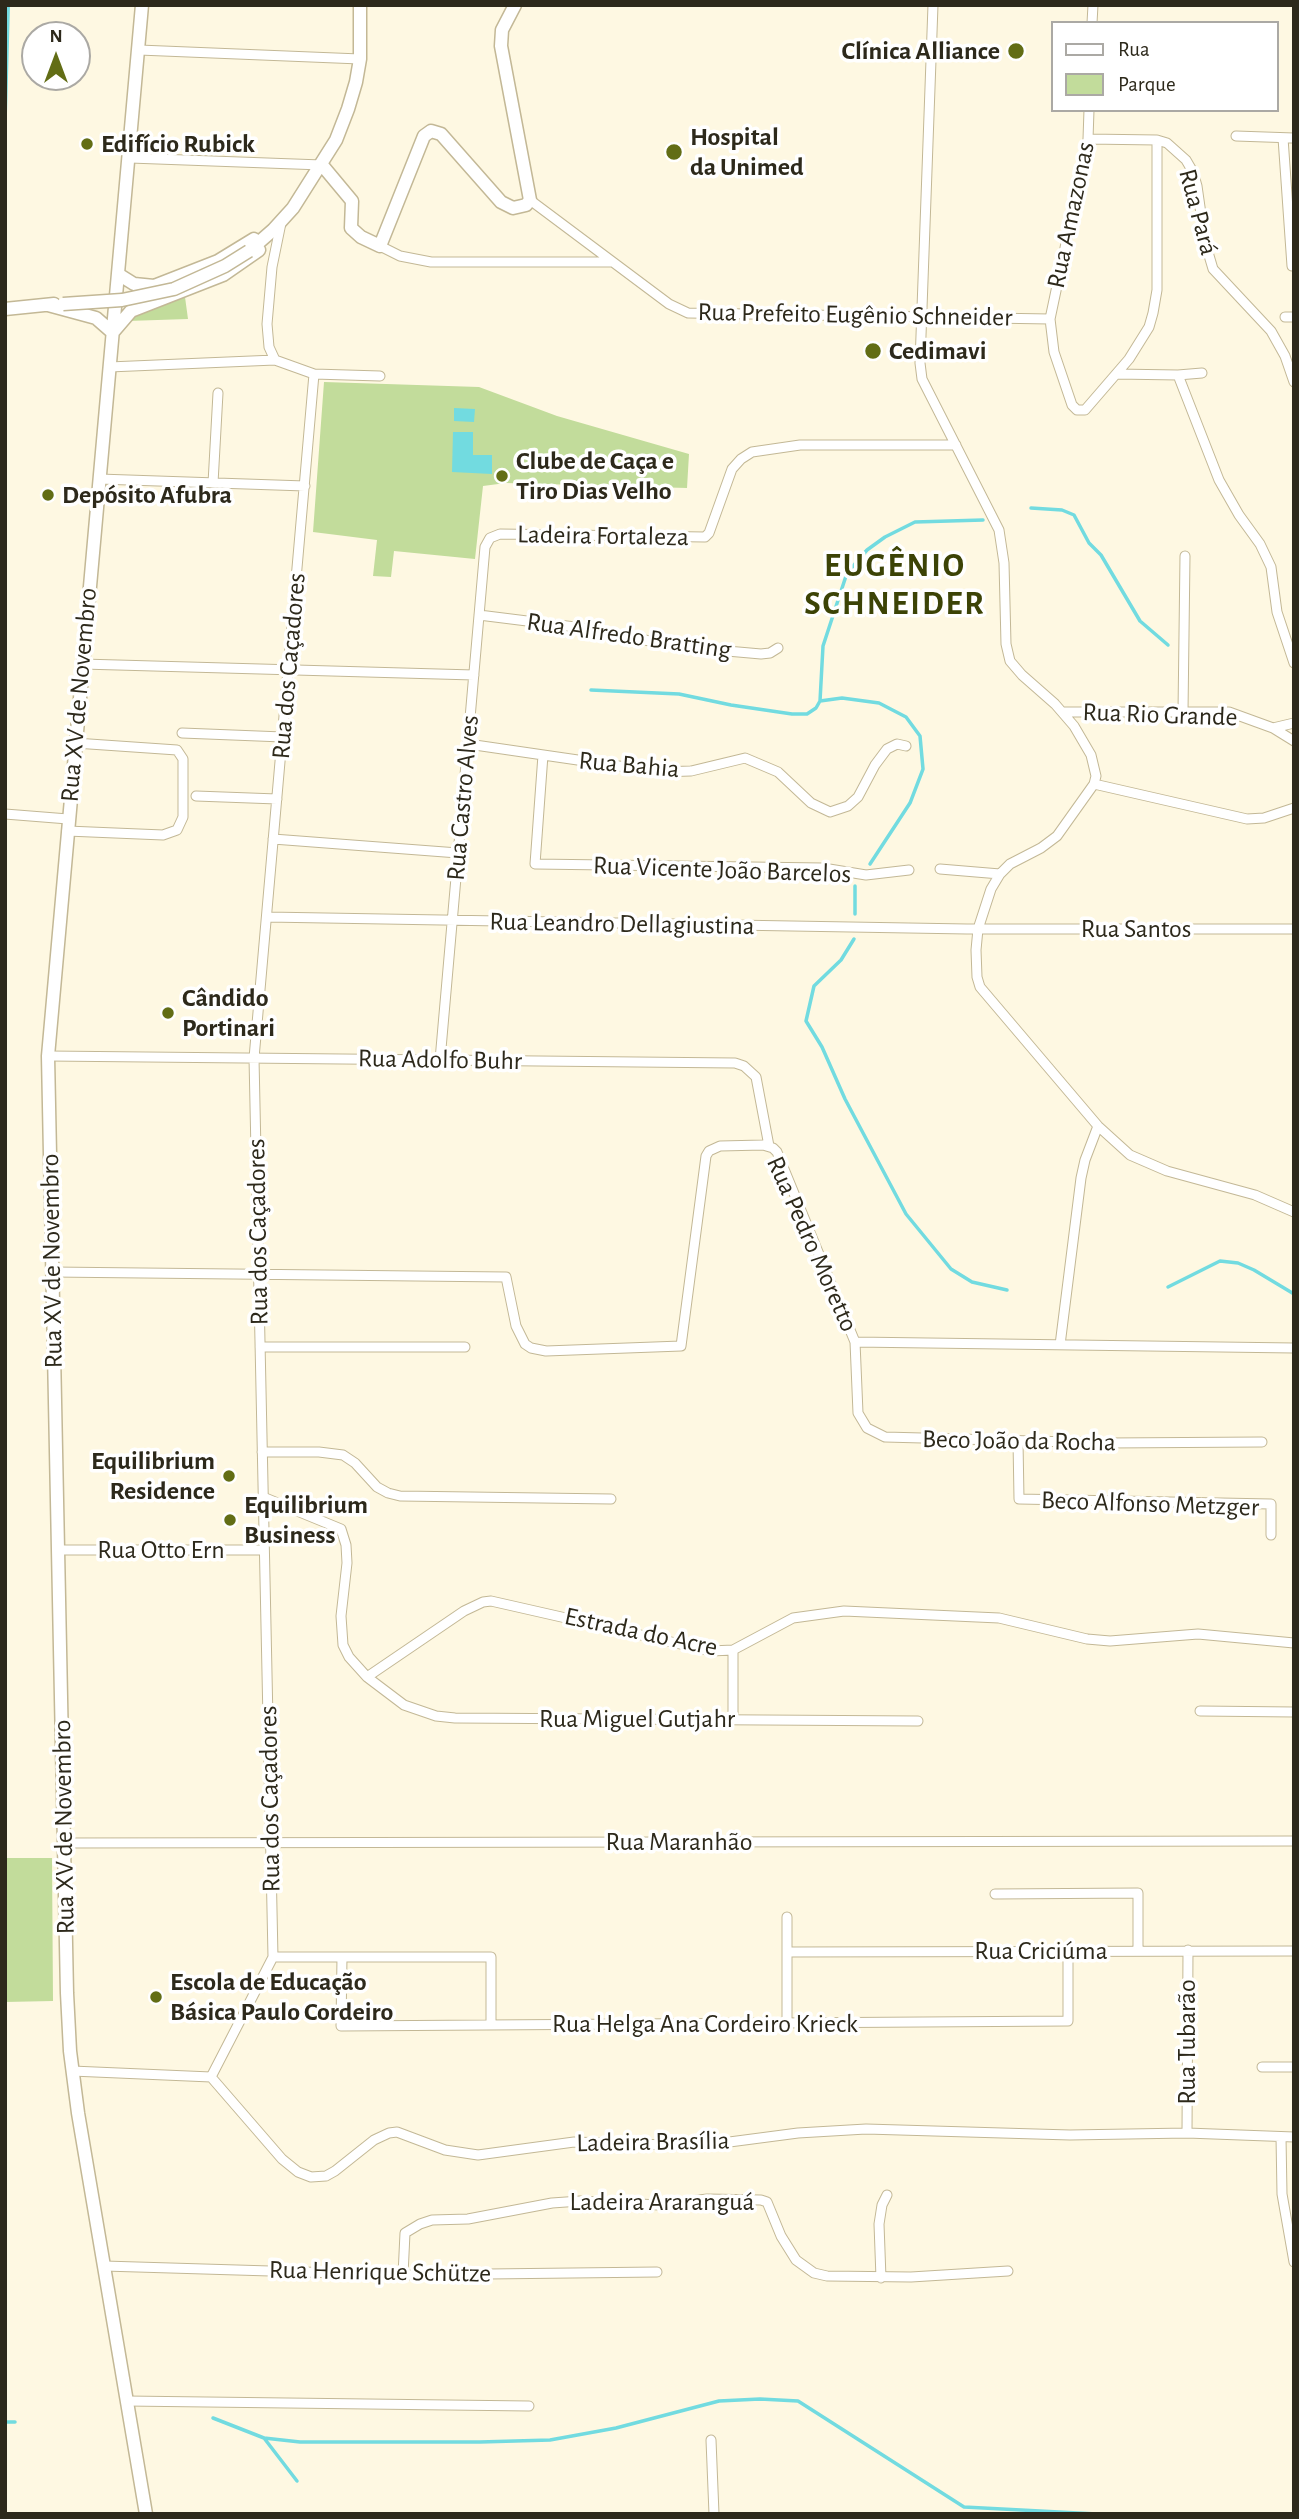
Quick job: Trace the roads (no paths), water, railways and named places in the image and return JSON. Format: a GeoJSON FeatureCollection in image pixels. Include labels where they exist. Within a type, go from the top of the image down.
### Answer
{"type":"FeatureCollection","features":[{"type":"Feature","properties":{"kind":"main road","name":"Rua XV de Novembro"},"geometry":{"type":"LineString","coordinates":[[142,5],[48,1056],[67,1993],[72,2071],[146,2514]]}},
{"type":"Feature","properties":{"kind":"main road"},"geometry":{"type":"LineString","coordinates":[[45,305],[96,318],[112,332],[125,317],[142,305],[203,284],[250,254],[277,227],[322,165],[348,109],[360,59],[360,5]]}},
{"type":"Feature","properties":{"kind":"main road"},"geometry":{"type":"LineString","coordinates":[[322,165],[352,201],[351,228],[361,237],[380,246],[424,136],[431,131],[441,134],[501,202],[520,208],[530,200],[501,46],[502,30],[514,5]]}},
{"type":"Feature","properties":{"kind":"main road"},"geometry":{"type":"LineString","coordinates":[[118,274],[134,284],[154,286],[218,261],[277,227]]}},
{"type":"Feature","properties":{"kind":"main road"},"geometry":{"type":"LineString","coordinates":[[5,309],[122,300],[174,289],[250,254]]}},
{"type":"Feature","properties":{"kind":"main road"},"geometry":{"type":"LineString","coordinates":[[174,279],[203,284]]}},
{"type":"Feature","properties":{"kind":"main road"},"geometry":{"type":"LineString","coordinates":[[142,305],[154,286]]}},
{"type":"Feature","properties":{"kind":"street"},"geometry":{"type":"LineString","coordinates":[[933,5],[920,363],[922,379],[999,530],[1004,563],[1006,644],[1010,661],[1022,676],[1063,712],[1091,755],[1095,766],[1094,784],[1057,836],[1041,849],[1010,864],[991,889],[978,929],[976,963],[980,987],[1098,1126],[1130,1155],[1191,1178],[1255,1195],[1294,1212]]}},
{"type":"Feature","properties":{"kind":"street"},"geometry":{"type":"LineString","coordinates":[[139,50],[360,59]]}},
{"type":"Feature","properties":{"kind":"street","name":"Rua Amazonas"},"geometry":{"type":"LineString","coordinates":[[1089,112],[1088,139],[1050,319],[1054,352],[1072,405],[1077,410],[1085,410],[1116,374]]}},
{"type":"Feature","properties":{"kind":"street"},"geometry":{"type":"LineString","coordinates":[[1236,136],[1294,138]]}},
{"type":"Feature","properties":{"kind":"street"},"geometry":{"type":"LineString","coordinates":[[1283,138],[1292,266]]}},
{"type":"Feature","properties":{"kind":"street","name":"Rua Pará"},"geometry":{"type":"LineString","coordinates":[[1088,139],[1157,140],[1177,150],[1193,172],[1205,242],[1213,269],[1271,331],[1285,356],[1294,382]]}},
{"type":"Feature","properties":{"kind":"street"},"geometry":{"type":"LineString","coordinates":[[1116,374],[1149,327],[1156,302],[1157,140]]}},
{"type":"Feature","properties":{"kind":"street"},"geometry":{"type":"LineString","coordinates":[[130,158],[322,165]]}},
{"type":"Feature","properties":{"kind":"street","name":"Rua Prefeito Eugênio Schneider"},"geometry":{"type":"LineString","coordinates":[[530,200],[669,304],[688,313],[1050,319]]}},
{"type":"Feature","properties":{"kind":"street"},"geometry":{"type":"LineString","coordinates":[[275,360],[269,347],[267,324],[277,227]]}},
{"type":"Feature","properties":{"kind":"street"},"geometry":{"type":"LineString","coordinates":[[380,246],[400,256],[431,262],[612,262]]}},
{"type":"Feature","properties":{"kind":"street"},"geometry":{"type":"LineString","coordinates":[[250,254],[272,267]]}},
{"type":"Feature","properties":{"kind":"street"},"geometry":{"type":"LineString","coordinates":[[109,367],[275,360],[314,374],[380,376]]}},
{"type":"Feature","properties":{"kind":"street"},"geometry":{"type":"LineString","coordinates":[[1116,374],[1202,373]]}},
{"type":"Feature","properties":{"kind":"street","name":"Rua dos Caçadores"},"geometry":{"type":"LineString","coordinates":[[211,2077],[273,1957],[254,1058],[314,374]]}},
{"type":"Feature","properties":{"kind":"street"},"geometry":{"type":"LineString","coordinates":[[1178,375],[1219,480],[1260,544],[1271,567],[1277,612],[1294,663]]}},
{"type":"Feature","properties":{"kind":"street"},"geometry":{"type":"LineString","coordinates":[[212,483],[218,393]]}},
{"type":"Feature","properties":{"kind":"street","name":"Ladeira Fortaleza"},"geometry":{"type":"LineString","coordinates":[[490,538],[500,534],[705,537],[709,533],[732,469],[741,458],[752,452],[800,444],[956,446]]}},
{"type":"Feature","properties":{"kind":"street"},"geometry":{"type":"LineString","coordinates":[[99,480],[305,486]]}},
{"type":"Feature","properties":{"kind":"street","name":"Rua Castro Alves"},"geometry":{"type":"LineString","coordinates":[[440,1060],[485,547],[490,538]]}},
{"type":"Feature","properties":{"kind":"street"},"geometry":{"type":"LineString","coordinates":[[1183,712],[1185,556]]}},
{"type":"Feature","properties":{"kind":"street","name":"Rua Alfredo Bratting"},"geometry":{"type":"LineString","coordinates":[[479,615],[575,627],[682,647],[761,654],[771,653],[778,648]]}},
{"type":"Feature","properties":{"kind":"street"},"geometry":{"type":"LineString","coordinates":[[82,664],[474,675]]}},
{"type":"Feature","properties":{"kind":"street","name":"Rua Rio Grande"},"geometry":{"type":"LineString","coordinates":[[1063,712],[1229,712],[1273,728],[1294,741]]}},
{"type":"Feature","properties":{"kind":"street"},"geometry":{"type":"LineString","coordinates":[[1273,728],[1294,723]]}},
{"type":"Feature","properties":{"kind":"street"},"geometry":{"type":"LineString","coordinates":[[183,733],[282,737]]}},
{"type":"Feature","properties":{"kind":"street"},"geometry":{"type":"LineString","coordinates":[[5,814],[67,825],[163,835],[177,830],[183,817],[183,759],[177,751],[75,743]]}},
{"type":"Feature","properties":{"kind":"street","name":"Rua Bahia"},"geometry":{"type":"LineString","coordinates":[[468,744],[675,773],[745,758],[778,772],[811,803],[830,812],[848,806],[858,797],[887,749],[897,744],[906,746]]}},
{"type":"Feature","properties":{"kind":"street","name":"Rua Vicente João Barcelos"},"geometry":{"type":"LineString","coordinates":[[542,755],[535,864],[823,868],[866,875],[909,870]]}},
{"type":"Feature","properties":{"kind":"street"},"geometry":{"type":"LineString","coordinates":[[1094,784],[1247,820],[1264,818],[1294,808]]}},
{"type":"Feature","properties":{"kind":"street"},"geometry":{"type":"LineString","coordinates":[[196,796],[277,799]]}},
{"type":"Feature","properties":{"kind":"street"},"geometry":{"type":"LineString","coordinates":[[274,839],[458,853]]}},
{"type":"Feature","properties":{"kind":"street"},"geometry":{"type":"LineString","coordinates":[[940,869],[1000,874]]}},
{"type":"Feature","properties":{"kind":"street","name":"Rua Leandro Dellagiustina"},"geometry":{"type":"LineString","coordinates":[[267,916],[978,929]]}},
{"type":"Feature","properties":{"kind":"street","name":"Rua Santos"},"geometry":{"type":"LineString","coordinates":[[978,929],[1294,929]]}},
{"type":"Feature","properties":{"kind":"street","name":"Rua Adolfo Buhr"},"geometry":{"type":"LineString","coordinates":[[48,1056],[734,1063],[744,1066],[756,1077],[769,1146]]}},
{"type":"Feature","properties":{"kind":"street"},"geometry":{"type":"LineString","coordinates":[[1060,1345],[1081,1178],[1098,1126]]}},
{"type":"Feature","properties":{"kind":"street","name":"Rua Pedro Moretto"},"geometry":{"type":"LineString","coordinates":[[52,1272],[506,1277],[516,1326],[525,1344],[531,1348],[547,1351],[681,1346],[706,1156],[709,1151],[720,1146],[769,1146],[777,1152],[855,1342],[1294,1348]]}},
{"type":"Feature","properties":{"kind":"street","name":"Beco João da Rocha"},"geometry":{"type":"LineString","coordinates":[[855,1342],[858,1413],[874,1433],[895,1438],[1018,1441],[1262,1442]]}},
{"type":"Feature","properties":{"kind":"street"},"geometry":{"type":"LineString","coordinates":[[260,1347],[465,1347]]}},
{"type":"Feature","properties":{"kind":"street","name":"Beco Alfonso Metzger"},"geometry":{"type":"LineString","coordinates":[[1018,1441],[1019,1499],[1271,1504],[1271,1535]]}},
{"type":"Feature","properties":{"kind":"street"},"geometry":{"type":"LineString","coordinates":[[262,1452],[319,1452],[343,1455],[355,1463],[377,1487],[400,1496],[611,1499]]}},
{"type":"Feature","properties":{"kind":"street"},"geometry":{"type":"LineString","coordinates":[[263,1497],[341,1530],[346,1545],[347,1563],[341,1616],[343,1646],[367,1677]]}},
{"type":"Feature","properties":{"kind":"street","name":"Rua Otto Ern"},"geometry":{"type":"LineString","coordinates":[[58,1549],[264,1550]]}},
{"type":"Feature","properties":{"kind":"street","name":"Estrada do Acre"},"geometry":{"type":"LineString","coordinates":[[367,1677],[464,1611],[482,1602],[491,1601],[699,1649],[733,1650],[793,1618],[844,1611],[999,1618],[1063,1634],[1110,1641],[1198,1634],[1294,1643]]}},
{"type":"Feature","properties":{"kind":"street"},"geometry":{"type":"LineString","coordinates":[[733,1650],[733,1720]]}},
{"type":"Feature","properties":{"kind":"street","name":"Rua Miguel Gutjahr"},"geometry":{"type":"LineString","coordinates":[[367,1677],[418,1711],[455,1718],[918,1721]]}},
{"type":"Feature","properties":{"kind":"street"},"geometry":{"type":"LineString","coordinates":[[1200,1711],[1294,1712]]}},
{"type":"Feature","properties":{"kind":"street","name":"Rua Maranhão"},"geometry":{"type":"LineString","coordinates":[[64,1843],[1294,1841]]}},
{"type":"Feature","properties":{"kind":"street"},"geometry":{"type":"LineString","coordinates":[[995,1894],[1138,1893],[1138,1950]]}},
{"type":"Feature","properties":{"kind":"street"},"geometry":{"type":"LineString","coordinates":[[787,1917],[787,2023]]}},
{"type":"Feature","properties":{"kind":"street","name":"Rua Tubarão"},"geometry":{"type":"LineString","coordinates":[[1187,2133],[1188,1950]]}},
{"type":"Feature","properties":{"kind":"street","name":"Rua Helga Ana Cordeiro Krieck"},"geometry":{"type":"LineString","coordinates":[[342,1957],[341,2026],[1068,2021],[1068,1951]]}},
{"type":"Feature","properties":{"kind":"street","name":"Rua Criciúma"},"geometry":{"type":"LineString","coordinates":[[788,1952],[1294,1951]]}},
{"type":"Feature","properties":{"kind":"street"},"geometry":{"type":"LineString","coordinates":[[273,1957],[491,1957],[491,2025]]}},
{"type":"Feature","properties":{"kind":"street"},"geometry":{"type":"LineString","coordinates":[[1262,2067],[1294,2067]]}},
{"type":"Feature","properties":{"kind":"street"},"geometry":{"type":"LineString","coordinates":[[72,2071],[211,2077]]}},
{"type":"Feature","properties":{"kind":"street","name":"Ladeira Brasília"},"geometry":{"type":"LineString","coordinates":[[211,2077],[282,2159],[298,2172],[311,2177],[326,2176],[335,2171],[374,2140],[389,2133],[405,2134],[445,2150],[478,2155],[574,2142],[699,2146],[833,2130],[1070,2135],[1187,2133],[1294,2137]]}},
{"type":"Feature","properties":{"kind":"street"},"geometry":{"type":"LineString","coordinates":[[1281,2137],[1282,2194],[1293,2261]]}},
{"type":"Feature","properties":{"kind":"street"},"geometry":{"type":"LineString","coordinates":[[881,2278],[880,2213],[887,2195]]}},
{"type":"Feature","properties":{"kind":"street","name":"Ladeira Araranguá"},"geometry":{"type":"LineString","coordinates":[[403,2275],[405,2234],[432,2220],[468,2219],[522,2207],[570,2202],[659,2205],[707,2199],[761,2200],[771,2208],[780,2236],[788,2250],[805,2268],[814,2273],[840,2278],[881,2278],[1008,2271]]}},
{"type":"Feature","properties":{"kind":"street","name":"Rua Henrique Schütze"},"geometry":{"type":"LineString","coordinates":[[104,2266],[403,2275],[657,2272]]}},
{"type":"Feature","properties":{"kind":"street"},"geometry":{"type":"LineString","coordinates":[[126,2402],[529,2406]]}},
{"type":"Feature","properties":{"kind":"street"},"geometry":{"type":"LineString","coordinates":[[710,2440],[714,2514]]}},
{"type":"Feature","properties":{"kind":"water"},"geometry":{"type":"Polygon","coordinates":[[[5,5],[10,5],[5,185],[5,5]]]}},
{"type":"Feature","properties":{"kind":"water"},"geometry":{"type":"Polygon","coordinates":[[[454,408],[475,409],[474,422],[454,421],[454,408]]]}},
{"type":"Feature","properties":{"kind":"water"},"geometry":{"type":"Polygon","coordinates":[[[453,432],[473,432],[473,455],[492,455],[492,474],[452,472],[453,432]]]}},
{"type":"Feature","properties":{"kind":"waterway"},"geometry":{"type":"LineString","coordinates":[[1031,508],[1062,510],[1074,515],[1140,621],[1168,645]]}},
{"type":"Feature","properties":{"kind":"waterway"},"geometry":{"type":"LineString","coordinates":[[591,690],[679,694],[731,705],[807,714],[816,708],[820,701],[823,646],[847,573],[867,550],[885,537],[915,522],[983,520]]}},
{"type":"Feature","properties":{"kind":"waterway"},"geometry":{"type":"LineString","coordinates":[[820,701],[842,698],[879,703],[906,717],[920,736],[923,769],[910,803],[870,864]]}},
{"type":"Feature","properties":{"kind":"waterway"},"geometry":{"type":"LineString","coordinates":[[855,886],[855,914]]}},
{"type":"Feature","properties":{"kind":"waterway"},"geometry":{"type":"LineString","coordinates":[[854,939],[841,960],[814,986],[806,1021],[822,1047],[845,1099],[906,1214],[951,1269],[972,1282],[1007,1290]]}},
{"type":"Feature","properties":{"kind":"waterway"},"geometry":{"type":"LineString","coordinates":[[1168,1287],[1220,1261],[1238,1263],[1254,1270],[1294,1294]]}},
{"type":"Feature","properties":{"kind":"waterway"},"geometry":{"type":"LineString","coordinates":[[264,2438],[300,2442],[550,2440],[616,2428],[719,2401],[798,2401],[964,2507],[1097,2514]]}},
{"type":"Feature","properties":{"kind":"waterway"},"geometry":{"type":"LineString","coordinates":[[213,2418],[264,2438],[297,2481]]}},
{"type":"Feature","properties":{"kind":"waterway"},"geometry":{"type":"LineString","coordinates":[[5,2422],[15,2422]]}},
{"type":"Feature","properties":{"kind":"place","name":"Clínica Alliance"},"geometry":{"type":"Point","coordinates":[1016,51]}},
{"type":"Feature","properties":{"kind":"place","name":"Edifício Rubick"},"geometry":{"type":"Point","coordinates":[87,144]}},
{"type":"Feature","properties":{"kind":"place","name":"Hospital da Unimed"},"geometry":{"type":"Point","coordinates":[674,152]}},
{"type":"Feature","properties":{"kind":"place","name":"Cedimavi"},"geometry":{"type":"Point","coordinates":[873,351]}},
{"type":"Feature","properties":{"kind":"place","name":"Clube de Caça e Tiro Dias Velho"},"geometry":{"type":"Point","coordinates":[502,476]}},
{"type":"Feature","properties":{"kind":"place","name":"Depósito Afubra"},"geometry":{"type":"Point","coordinates":[48,495]}},
{"type":"Feature","properties":{"kind":"place","name":"Cândido Portinari"},"geometry":{"type":"Point","coordinates":[168,1013]}},
{"type":"Feature","properties":{"kind":"place","name":"Equilibrium Residence"},"geometry":{"type":"Point","coordinates":[229,1476]}},
{"type":"Feature","properties":{"kind":"place","name":"Equilibrium Business"},"geometry":{"type":"Point","coordinates":[230,1520]}},
{"type":"Feature","properties":{"kind":"place","name":"Escola de Educação Básica Paulo Cordeiro"},"geometry":{"type":"Point","coordinates":[156,1997]}},
{"type":"Feature","properties":{"kind":"district","name":"EUGÊNIO SCHNEIDER"},"geometry":{"type":"Point","coordinates":[895,585]}}]}
